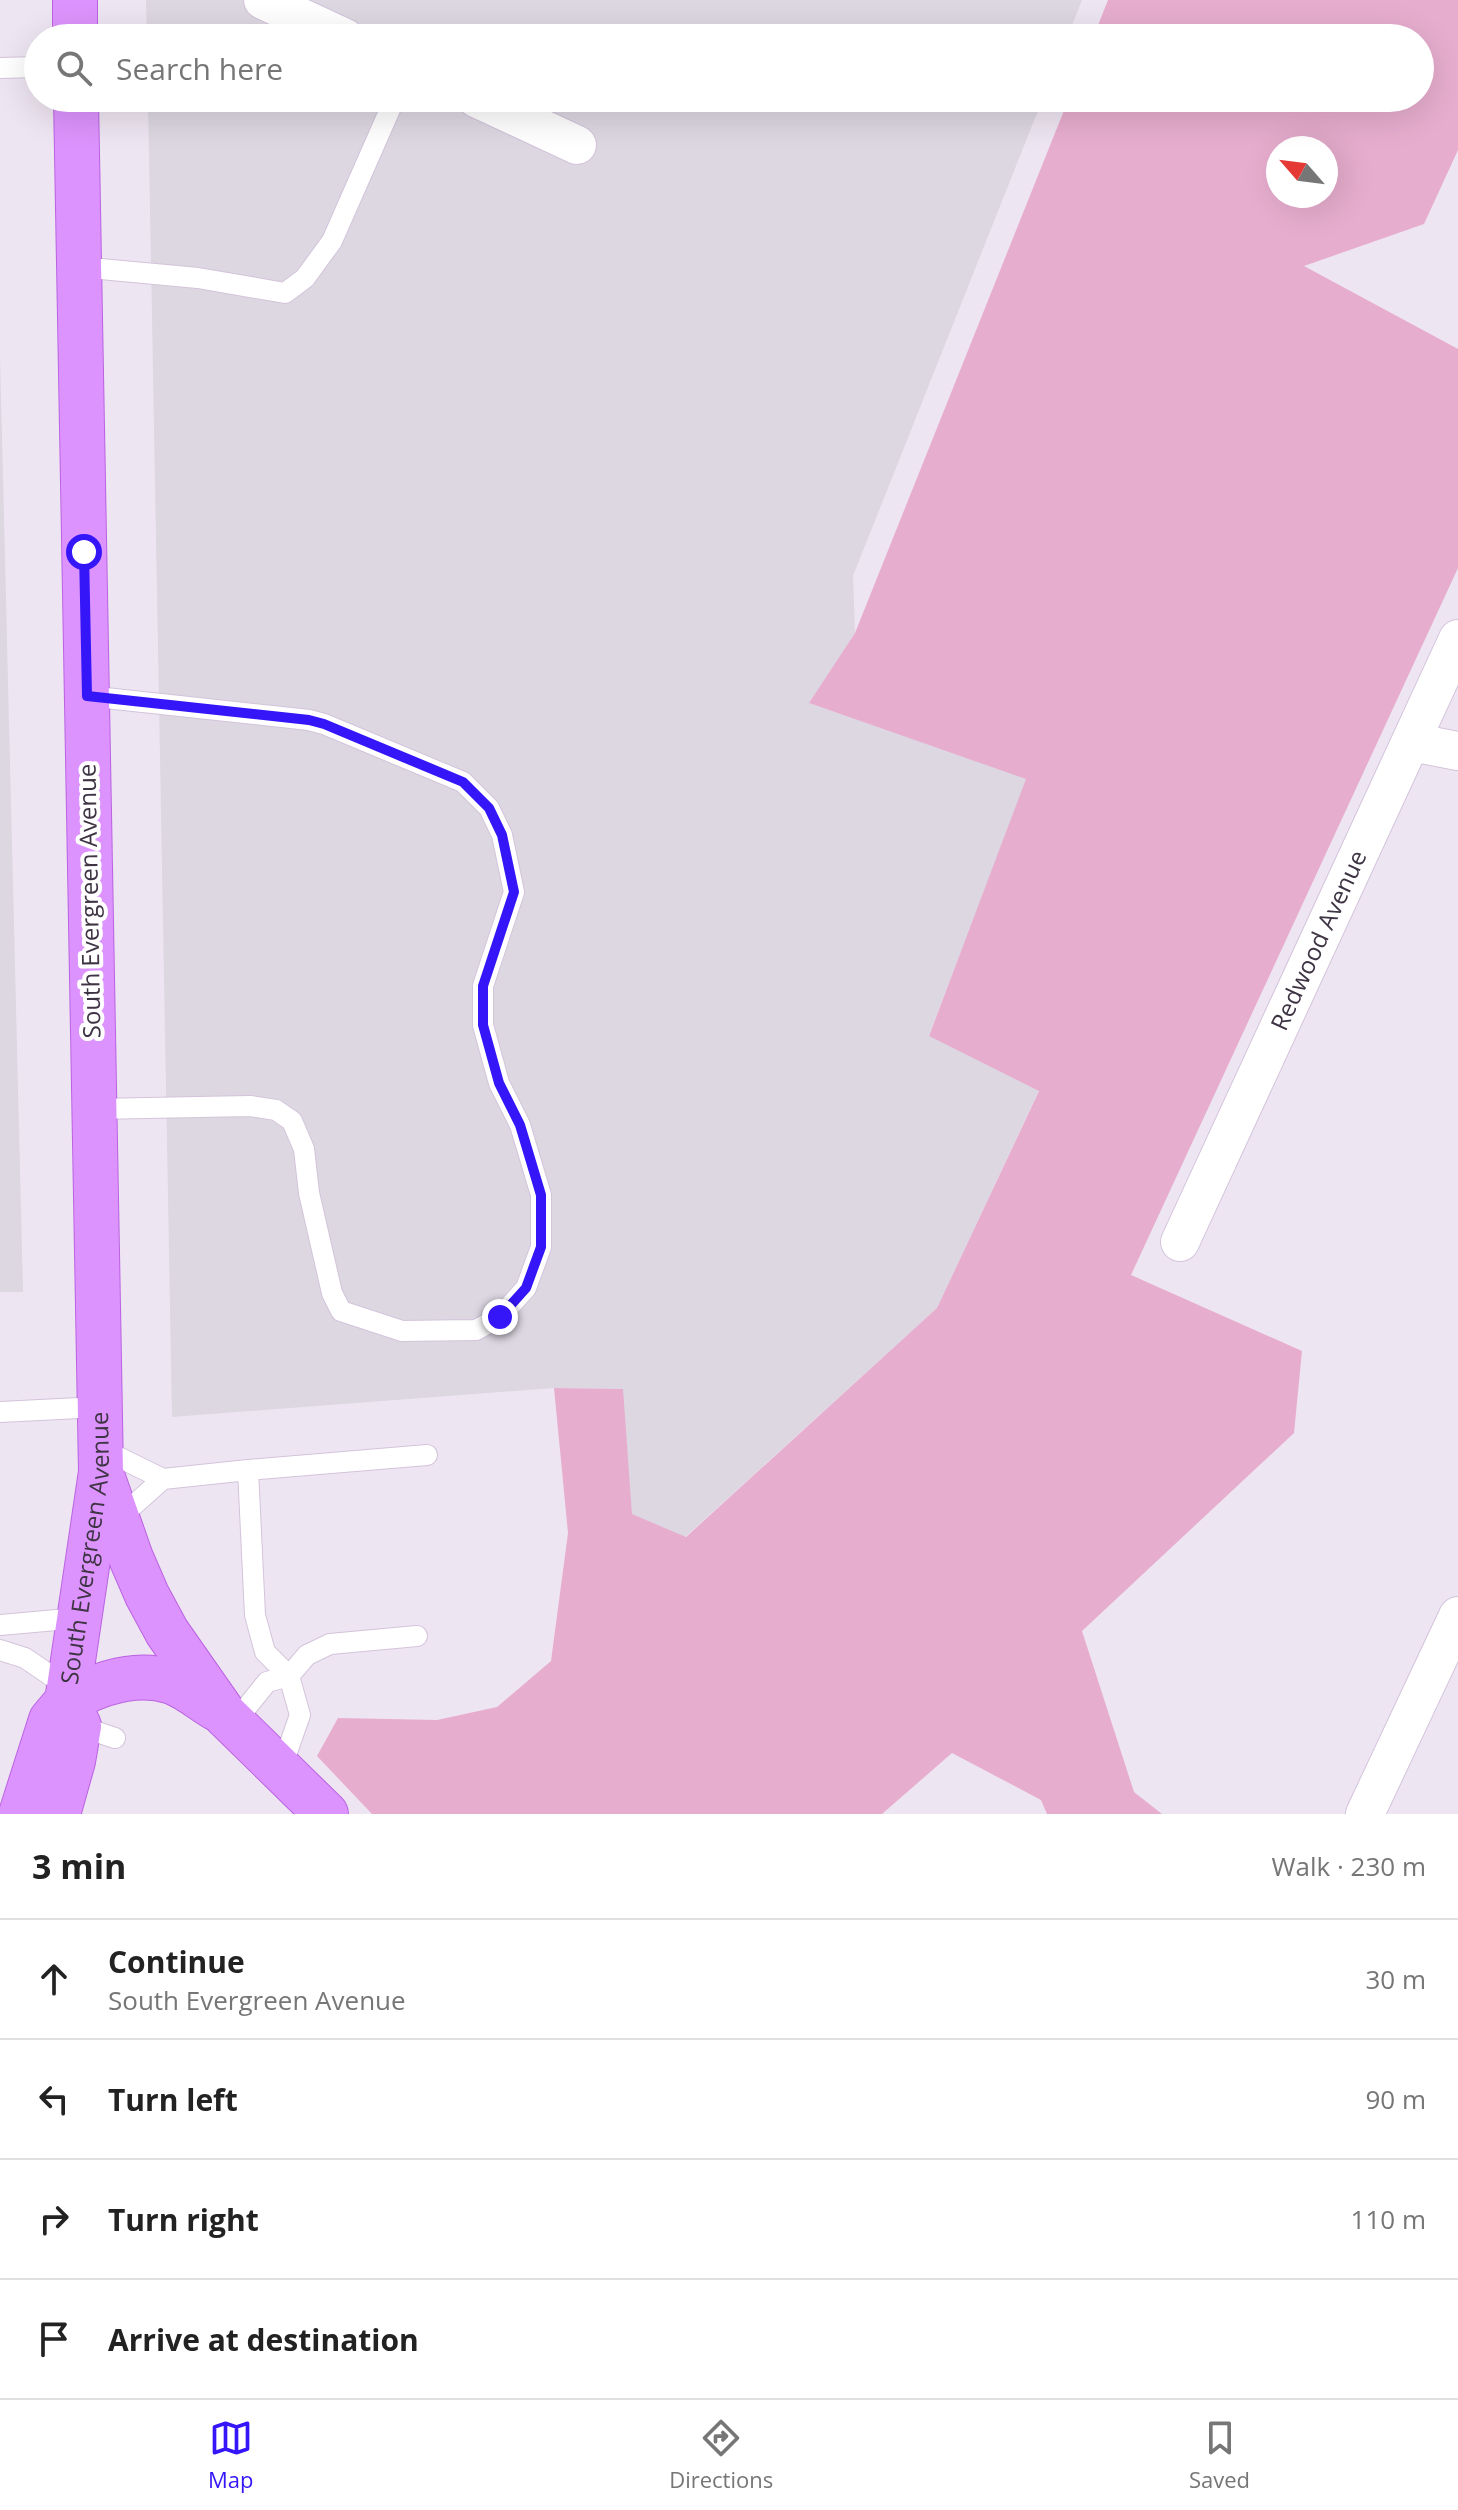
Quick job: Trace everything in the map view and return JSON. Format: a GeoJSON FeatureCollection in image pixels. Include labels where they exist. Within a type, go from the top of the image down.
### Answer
{"type":"FeatureCollection","features":[{"type":"Feature","properties":{"kind":"main road"},"geometry":{"type":"LineString","coordinates":[[75,0],[75,24]]}},
{"type":"Feature","properties":{"kind":"main road","name":"South Evergreen Avenue"},"geometry":{"type":"LineString","coordinates":[[58,1814],[83,1713],[79,1618],[100,1443],[76,112]]}},
{"type":"Feature","properties":{"kind":"main road"},"geometry":{"type":"LineString","coordinates":[[100,1443],[118,1519],[147,1595],[167,1632],[230,1719],[326,1814]]}},
{"type":"Feature","properties":{"kind":"main road"},"geometry":{"type":"LineString","coordinates":[[83,1713],[88,1689],[111,1681],[153,1679],[174,1683],[230,1719]]}},
{"type":"Feature","properties":{"kind":"main road","name":"South Evergreen Avenue"},"geometry":{"type":"LineString","coordinates":[[21,1814],[51,1720],[83,1713]]}},
{"type":"Feature","properties":{"kind":"street"},"geometry":{"type":"LineString","coordinates":[[263,0],[315,24]]}},
{"type":"Feature","properties":{"kind":"street"},"geometry":{"type":"LineString","coordinates":[[506,112],[577,145]]}},
{"type":"Feature","properties":{"kind":"street","name":"Redwood Avenue"},"geometry":{"type":"LineString","coordinates":[[1180,1242],[1458,639]]}},
{"type":"Feature","properties":{"kind":"street"},"geometry":{"type":"LineString","coordinates":[[1411,742],[1458,751]]}},
{"type":"Feature","properties":{"kind":"street"},"geometry":{"type":"LineString","coordinates":[[1365,1814],[1458,1616]]}},
{"type":"Feature","properties":{"kind":"lane"},"geometry":{"type":"LineString","coordinates":[[0,68],[24,67]]}},
{"type":"Feature","properties":{"kind":"lane"},"geometry":{"type":"LineString","coordinates":[[79,267],[198,278],[285,293],[305,278],[332,241],[389,112]]}},
{"type":"Feature","properties":{"kind":"lane"},"geometry":{"type":"LineString","coordinates":[[87,696],[324,724],[463,782],[489,808],[502,835],[514,892],[483,986],[483,1025],[499,1083],[520,1125],[541,1195],[541,1247],[526,1288],[500,1317],[476,1330],[402,1331],[341,1311],[332,1293],[309,1193],[304,1149],[292,1121],[276,1110],[250,1106],[95,1109]]}},
{"type":"Feature","properties":{"kind":"lane"},"geometry":{"type":"LineString","coordinates":[[0,1412],[100,1443],[163,1479]]}},
{"type":"Feature","properties":{"kind":"lane"},"geometry":{"type":"LineString","coordinates":[[118,1519],[163,1479],[427,1455]]}},
{"type":"Feature","properties":{"kind":"lane"},"geometry":{"type":"LineString","coordinates":[[248,1470],[255,1615],[265,1652],[289,1676],[300,1715],[281,1769]]}},
{"type":"Feature","properties":{"kind":"lane"},"geometry":{"type":"LineString","coordinates":[[0,1625],[79,1618]]}},
{"type":"Feature","properties":{"kind":"lane"},"geometry":{"type":"LineString","coordinates":[[230,1719],[267,1682],[289,1676],[307,1655],[330,1644],[417,1636]]}},
{"type":"Feature","properties":{"kind":"lane"},"geometry":{"type":"LineString","coordinates":[[0,1650],[25,1658],[83,1713]]}},
{"type":"Feature","properties":{"kind":"shaded area"},"geometry":{"type":"Polygon","coordinates":[[[146,0],[1082,0],[1073,24],[147,24],[146,0]]]}},
{"type":"Feature","properties":{"kind":"shaded area"},"geometry":{"type":"Polygon","coordinates":[[[1108,0],[1458,0],[1458,150],[1424,224],[1304,266],[1458,349],[1458,568],[1131,1275],[1302,1351],[1294,1433],[1082,1631],[1134,1792],[1162,1814],[1047,1814],[1041,1800],[952,1753],[882,1814],[372,1814],[317,1756],[338,1718],[437,1720],[497,1707],[551,1661],[568,1533],[554,1388],[623,1389],[632,1514],[686,1537],[937,1308],[1039,1091],[929,1036],[1026,779],[809,703],[855,633],[1063,112],[1434,112],[1434,24],[1099,24],[1108,0]]]}},
{"type":"Feature","properties":{"kind":"shaded area"},"geometry":{"type":"Polygon","coordinates":[[[148,112],[1037,112],[853,576],[855,633],[809,703],[1027,779],[929,1035],[1039,1090],[937,1308],[685,1537],[632,1514],[622,1389],[554,1388],[172,1417],[148,112]]]}},
{"type":"Feature","properties":{"kind":"shaded area"},"geometry":{"type":"Polygon","coordinates":[[[0,356],[23,1292],[0,1292],[0,356]]]}},
{"type":"Feature","properties":{"kind":"route"},"geometry":{"type":"LineString","coordinates":[[84,552],[87,696],[324,724],[463,782],[489,808],[502,835],[514,892],[483,986],[483,1025],[499,1083],[520,1125],[541,1195],[541,1247],[526,1288],[500,1317]]}}]}
